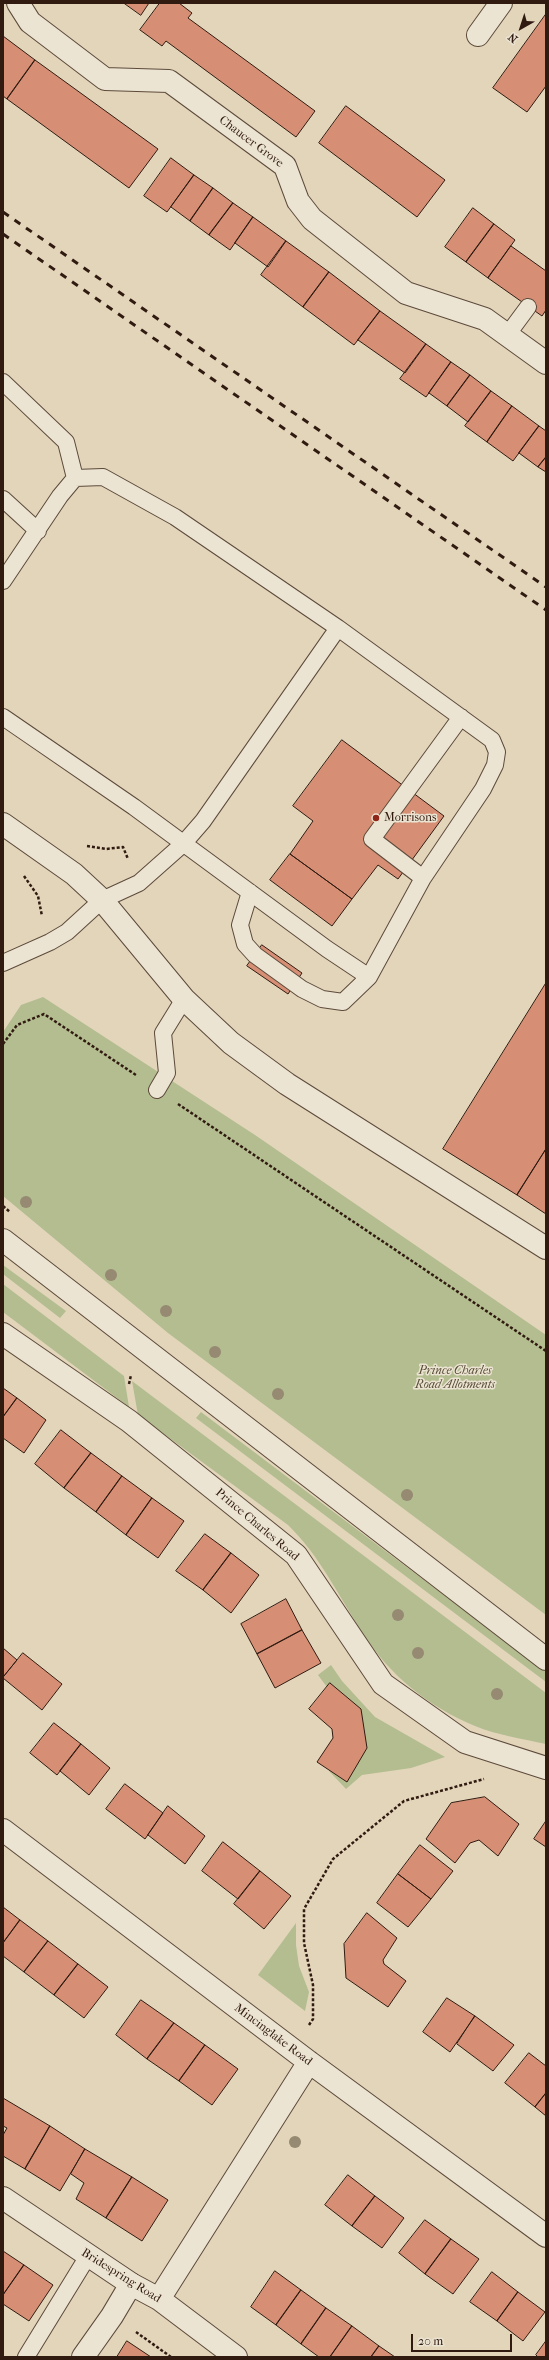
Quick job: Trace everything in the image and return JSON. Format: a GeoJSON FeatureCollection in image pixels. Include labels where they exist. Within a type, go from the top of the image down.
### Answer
{"type":"FeatureCollection","features":[{"type":"Feature","properties":{"kind":"street","name":"Chaucer Grove"},"geometry":{"type":"LineString","coordinates":[[18,3],[30,22],[104,79],[169,81],[285,166],[298,201],[312,219],[406,293],[484,319],[508,334],[546,363]]}},
{"type":"Feature","properties":{"kind":"street"},"geometry":{"type":"LineString","coordinates":[[478,35],[501,3]]}},
{"type":"Feature","properties":{"kind":"street"},"geometry":{"type":"LineString","coordinates":[[3,824],[74,874],[102,900],[184,999],[231,1043],[288,1084],[546,1248]]}},
{"type":"Feature","properties":{"kind":"street"},"geometry":{"type":"LineString","coordinates":[[3,1240],[546,1659]]}},
{"type":"Feature","properties":{"kind":"street","name":"Prince Charles Road"},"geometry":{"type":"LineString","coordinates":[[3,1334],[129,1421],[296,1555],[383,1684],[464,1742],[546,1768]]}},
{"type":"Feature","properties":{"kind":"street","name":"Mincinglake Road"},"geometry":{"type":"LineString","coordinates":[[3,1830],[309,2062],[546,2236]]}},
{"type":"Feature","properties":{"kind":"street"},"geometry":{"type":"LineString","coordinates":[[159,2299],[309,2062]]}},
{"type":"Feature","properties":{"kind":"street","name":"Bridespring Road"},"geometry":{"type":"LineString","coordinates":[[3,2198],[131,2284],[159,2299],[236,2357]]}},
{"type":"Feature","properties":{"kind":"street"},"geometry":{"type":"LineString","coordinates":[[84,2357],[112,2316],[131,2284]]}},
{"type":"Feature","properties":{"kind":"lane"},"geometry":{"type":"LineString","coordinates":[[508,334],[528,307]]}},
{"type":"Feature","properties":{"kind":"lane"},"geometry":{"type":"LineString","coordinates":[[3,382],[66,442],[75,478]]}},
{"type":"Feature","properties":{"kind":"lane"},"geometry":{"type":"LineString","coordinates":[[3,581],[38,531],[60,496],[75,478],[104,476],[175,517],[338,628],[492,740],[497,752],[496,765],[483,789],[423,878],[369,977],[344,1002],[322,999],[299,986],[255,955],[245,944],[240,925],[250,892]]}},
{"type":"Feature","properties":{"kind":"lane"},"geometry":{"type":"LineString","coordinates":[[3,499],[38,531]]}},
{"type":"Feature","properties":{"kind":"lane"},"geometry":{"type":"LineString","coordinates":[[3,963],[50,942],[67,932],[102,900],[140,883],[183,844],[203,821],[338,628]]}},
{"type":"Feature","properties":{"kind":"lane"},"geometry":{"type":"LineString","coordinates":[[3,717],[134,808],[369,977]]}},
{"type":"Feature","properties":{"kind":"lane"},"geometry":{"type":"LineString","coordinates":[[423,878],[372,839],[461,717]]}},
{"type":"Feature","properties":{"kind":"lane"},"geometry":{"type":"LineString","coordinates":[[157,1090],[167,1073],[163,1033],[184,999]]}},
{"type":"Feature","properties":{"kind":"lane"},"geometry":{"type":"LineString","coordinates":[[26,2357],[88,2256]]}},
{"type":"Feature","properties":{"kind":"path"},"geometry":{"type":"LineString","coordinates":[[81,844],[88,847],[106,849],[123,847],[140,883]]}},
{"type":"Feature","properties":{"kind":"path"},"geometry":{"type":"LineString","coordinates":[[23,875],[38,896],[43,915],[39,926],[50,942]]}},
{"type":"Feature","properties":{"kind":"path"},"geometry":{"type":"LineString","coordinates":[[3,1044],[17,1024],[44,1014],[546,1351]]}},
{"type":"Feature","properties":{"kind":"path"},"geometry":{"type":"LineString","coordinates":[[292,2048],[313,2020],[313,1985],[304,1943],[304,1909],[333,1859],[404,1801],[480,1781],[518,1759]]}},
{"type":"Feature","properties":{"kind":"path"},"geometry":{"type":"LineString","coordinates":[[112,2316],[171,2357]]}},
{"type":"Feature","properties":{"kind":"green space","name":"Prince Charles Road Allotments"},"geometry":{"type":"Polygon","coordinates":[[[43,997],[255,1135],[546,1335],[546,1615],[168,1333],[3,1196],[3,1032],[21,1005],[43,997]]]}},
{"type":"Feature","properties":{"kind":"green space"},"geometry":{"type":"Polygon","coordinates":[[[3,1265],[66,1311],[60,1318],[3,1274],[3,1265]]]}},
{"type":"Feature","properties":{"kind":"green space"},"geometry":{"type":"Polygon","coordinates":[[[3,1284],[124,1376],[129,1407],[3,1312],[3,1284]]]}},
{"type":"Feature","properties":{"kind":"green space"},"geometry":{"type":"Polygon","coordinates":[[[132,1381],[546,1693],[546,1744],[501,1734],[475,1726],[426,1699],[397,1676],[373,1648],[328,1576],[299,1537],[288,1525],[138,1415],[132,1381]]]}},
{"type":"Feature","properties":{"kind":"green space"},"geometry":{"type":"Polygon","coordinates":[[[201,1412],[546,1672],[546,1682],[196,1418],[201,1412]]]}},
{"type":"Feature","properties":{"kind":"green space"},"geometry":{"type":"Polygon","coordinates":[[[331,1665],[342,1681],[375,1717],[445,1757],[411,1768],[362,1775],[346,1789],[329,1771],[347,1740],[338,1702],[318,1675],[331,1665]]]}},
{"type":"Feature","properties":{"kind":"green space"},"geometry":{"type":"Polygon","coordinates":[[[296,1923],[296,1945],[299,1966],[309,1992],[305,2011],[258,1975],[296,1923]]]}},
{"type":"Feature","properties":{"kind":"building"},"geometry":{"type":"Polygon","coordinates":[[[124,3],[149,3],[141,15],[124,3]]]}},
{"type":"Feature","properties":{"kind":"building"},"geometry":{"type":"Polygon","coordinates":[[[160,3],[179,3],[192,13],[188,18],[315,111],[296,137],[166,41],[162,46],[140,30],[160,3]]]}},
{"type":"Feature","properties":{"kind":"building"},"geometry":{"type":"Polygon","coordinates":[[[546,14],[546,86],[527,112],[493,88],[546,14]]]}},
{"type":"Feature","properties":{"kind":"building"},"geometry":{"type":"Polygon","coordinates":[[[3,36],[35,60],[7,99],[3,96],[3,36]]]}},
{"type":"Feature","properties":{"kind":"building"},"geometry":{"type":"Polygon","coordinates":[[[35,60],[158,149],[129,188],[7,99],[35,60]]]}},
{"type":"Feature","properties":{"kind":"building"},"geometry":{"type":"Polygon","coordinates":[[[346,106],[445,180],[417,217],[319,143],[346,106]]]}},
{"type":"Feature","properties":{"kind":"building"},"geometry":{"type":"Polygon","coordinates":[[[171,158],[194,175],[167,212],[144,196],[171,158]]]}},
{"type":"Feature","properties":{"kind":"building"},"geometry":{"type":"Polygon","coordinates":[[[194,175],[213,188],[190,221],[171,207],[194,175]]]}},
{"type":"Feature","properties":{"kind":"building"},"geometry":{"type":"Polygon","coordinates":[[[213,188],[233,203],[209,235],[190,221],[213,188]]]}},
{"type":"Feature","properties":{"kind":"building"},"geometry":{"type":"Polygon","coordinates":[[[233,203],[253,217],[230,250],[209,235],[233,203]]]}},
{"type":"Feature","properties":{"kind":"building"},"geometry":{"type":"Polygon","coordinates":[[[473,208],[494,224],[466,262],[445,247],[473,208]]]}},
{"type":"Feature","properties":{"kind":"building"},"geometry":{"type":"Polygon","coordinates":[[[253,217],[286,241],[268,267],[235,243],[253,217]]]}},
{"type":"Feature","properties":{"kind":"building"},"geometry":{"type":"Polygon","coordinates":[[[494,224],[515,240],[488,278],[466,262],[494,224]]]}},
{"type":"Feature","properties":{"kind":"building"},"geometry":{"type":"Polygon","coordinates":[[[286,241],[329,272],[303,307],[261,275],[286,241]]]}},
{"type":"Feature","properties":{"kind":"building"},"geometry":{"type":"Polygon","coordinates":[[[511,246],[546,271],[546,310],[542,316],[488,278],[511,246]]]}},
{"type":"Feature","properties":{"kind":"building"},"geometry":{"type":"Polygon","coordinates":[[[329,272],[380,311],[354,345],[303,307],[329,272]]]}},
{"type":"Feature","properties":{"kind":"building"},"geometry":{"type":"Polygon","coordinates":[[[380,311],[426,344],[405,373],[358,340],[380,311]]]}},
{"type":"Feature","properties":{"kind":"building"},"geometry":{"type":"Polygon","coordinates":[[[426,344],[451,362],[426,397],[400,379],[426,344]]]}},
{"type":"Feature","properties":{"kind":"building"},"geometry":{"type":"Polygon","coordinates":[[[451,362],[470,375],[447,406],[429,393],[451,362]]]}},
{"type":"Feature","properties":{"kind":"building"},"geometry":{"type":"Polygon","coordinates":[[[470,375],[491,391],[468,422],[447,406],[470,375]]]}},
{"type":"Feature","properties":{"kind":"building"},"geometry":{"type":"Polygon","coordinates":[[[491,391],[512,406],[487,442],[465,426],[491,391]]]}},
{"type":"Feature","properties":{"kind":"building"},"geometry":{"type":"Polygon","coordinates":[[[512,406],[539,426],[513,461],[487,442],[512,406]]]}},
{"type":"Feature","properties":{"kind":"building"},"geometry":{"type":"Polygon","coordinates":[[[539,426],[546,431],[546,457],[538,467],[519,453],[539,426]]]}},
{"type":"Feature","properties":{"kind":"building"},"geometry":{"type":"Polygon","coordinates":[[[546,457],[546,472],[538,467],[546,457]]]}},
{"type":"Feature","properties":{"kind":"building","name":"Morrisons"},"geometry":{"type":"Polygon","coordinates":[[[342,740],[444,816],[398,879],[378,865],[352,899],[290,854],[313,821],[293,806],[342,740]]]}},
{"type":"Feature","properties":{"kind":"building"},"geometry":{"type":"Polygon","coordinates":[[[290,854],[352,899],[332,926],[270,880],[290,854]]]}},
{"type":"Feature","properties":{"kind":"building"},"geometry":{"type":"Polygon","coordinates":[[[262,945],[302,973],[288,994],[247,966],[262,945]]]}},
{"type":"Feature","properties":{"kind":"building"},"geometry":{"type":"Polygon","coordinates":[[[546,983],[546,1149],[517,1195],[443,1149],[546,983]]]}},
{"type":"Feature","properties":{"kind":"building"},"geometry":{"type":"Polygon","coordinates":[[[546,1149],[546,1214],[517,1195],[546,1149]]]}},
{"type":"Feature","properties":{"kind":"building"},"geometry":{"type":"Polygon","coordinates":[[[3,1388],[17,1398],[3,1417],[3,1388]]]}},
{"type":"Feature","properties":{"kind":"building"},"geometry":{"type":"Polygon","coordinates":[[[17,1398],[46,1420],[24,1453],[3,1438],[3,1417],[17,1398]]]}},
{"type":"Feature","properties":{"kind":"building"},"geometry":{"type":"Polygon","coordinates":[[[61,1430],[91,1453],[64,1488],[35,1464],[61,1430]]]}},
{"type":"Feature","properties":{"kind":"building"},"geometry":{"type":"Polygon","coordinates":[[[91,1453],[122,1476],[96,1512],[64,1488],[91,1453]]]}},
{"type":"Feature","properties":{"kind":"building"},"geometry":{"type":"Polygon","coordinates":[[[122,1476],[152,1498],[126,1535],[96,1512],[122,1476]]]}},
{"type":"Feature","properties":{"kind":"building"},"geometry":{"type":"Polygon","coordinates":[[[152,1498],[184,1521],[158,1558],[126,1535],[152,1498]]]}},
{"type":"Feature","properties":{"kind":"building"},"geometry":{"type":"Polygon","coordinates":[[[205,1534],[231,1553],[203,1590],[176,1571],[205,1534]]]}},
{"type":"Feature","properties":{"kind":"building"},"geometry":{"type":"Polygon","coordinates":[[[231,1553],[259,1575],[231,1613],[203,1590],[231,1553]]]}},
{"type":"Feature","properties":{"kind":"building"},"geometry":{"type":"Polygon","coordinates":[[[286,1599],[302,1630],[257,1654],[241,1624],[286,1599]]]}},
{"type":"Feature","properties":{"kind":"building"},"geometry":{"type":"Polygon","coordinates":[[[302,1630],[321,1663],[275,1688],[257,1654],[302,1630]]]}},
{"type":"Feature","properties":{"kind":"building"},"geometry":{"type":"Polygon","coordinates":[[[3,1648],[17,1660],[3,1677],[3,1648]]]}},
{"type":"Feature","properties":{"kind":"building"},"geometry":{"type":"Polygon","coordinates":[[[23,1653],[62,1684],[42,1710],[3,1678],[23,1653]]]}},
{"type":"Feature","properties":{"kind":"building"},"geometry":{"type":"Polygon","coordinates":[[[330,1683],[361,1709],[367,1748],[347,1782],[317,1762],[333,1738],[332,1729],[309,1709],[330,1683]]]}},
{"type":"Feature","properties":{"kind":"building"},"geometry":{"type":"Polygon","coordinates":[[[54,1723],[81,1744],[57,1775],[30,1753],[54,1723]]]}},
{"type":"Feature","properties":{"kind":"building"},"geometry":{"type":"Polygon","coordinates":[[[81,1744],[110,1768],[89,1795],[60,1771],[81,1744]]]}},
{"type":"Feature","properties":{"kind":"building"},"geometry":{"type":"Polygon","coordinates":[[[125,1784],[163,1813],[145,1839],[106,1809],[125,1784]]]}},
{"type":"Feature","properties":{"kind":"building"},"geometry":{"type":"Polygon","coordinates":[[[485,1797],[519,1824],[498,1856],[479,1840],[470,1843],[455,1863],[426,1839],[451,1803],[485,1797]]]}},
{"type":"Feature","properties":{"kind":"building"},"geometry":{"type":"Polygon","coordinates":[[[168,1806],[205,1836],[185,1864],[148,1835],[168,1806]]]}},
{"type":"Feature","properties":{"kind":"building"},"geometry":{"type":"Polygon","coordinates":[[[546,1821],[546,1847],[534,1839],[546,1821]]]}},
{"type":"Feature","properties":{"kind":"building"},"geometry":{"type":"Polygon","coordinates":[[[223,1842],[260,1871],[238,1899],[202,1871],[223,1842]]]}},
{"type":"Feature","properties":{"kind":"building"},"geometry":{"type":"Polygon","coordinates":[[[420,1845],[453,1871],[431,1899],[398,1874],[420,1845]]]}},
{"type":"Feature","properties":{"kind":"building"},"geometry":{"type":"Polygon","coordinates":[[[260,1871],[291,1896],[264,1929],[234,1904],[260,1871]]]}},
{"type":"Feature","properties":{"kind":"building"},"geometry":{"type":"Polygon","coordinates":[[[398,1874],[431,1899],[408,1927],[377,1903],[398,1874]]]}},
{"type":"Feature","properties":{"kind":"building"},"geometry":{"type":"Polygon","coordinates":[[[3,1907],[20,1920],[3,1943],[3,1907]]]}},
{"type":"Feature","properties":{"kind":"building"},"geometry":{"type":"Polygon","coordinates":[[[367,1913],[397,1938],[383,1960],[384,1964],[406,1981],[388,2007],[346,1978],[344,1944],[367,1913]]]}},
{"type":"Feature","properties":{"kind":"building"},"geometry":{"type":"Polygon","coordinates":[[[20,1920],[48,1941],[24,1972],[3,1956],[3,1943],[20,1920]]]}},
{"type":"Feature","properties":{"kind":"building"},"geometry":{"type":"Polygon","coordinates":[[[48,1941],[78,1964],[54,1995],[24,1972],[48,1941]]]}},
{"type":"Feature","properties":{"kind":"building"},"geometry":{"type":"Polygon","coordinates":[[[78,1964],[108,1987],[84,2018],[54,1995],[78,1964]]]}},
{"type":"Feature","properties":{"kind":"building"},"geometry":{"type":"Polygon","coordinates":[[[447,1998],[475,2016],[450,2052],[423,2032],[447,1998]]]}},
{"type":"Feature","properties":{"kind":"building"},"geometry":{"type":"Polygon","coordinates":[[[141,2000],[174,2023],[147,2059],[116,2035],[141,2000]]]}},
{"type":"Feature","properties":{"kind":"building"},"geometry":{"type":"Polygon","coordinates":[[[475,2016],[514,2045],[493,2071],[457,2044],[475,2016]]]}},
{"type":"Feature","properties":{"kind":"building"},"geometry":{"type":"Polygon","coordinates":[[[174,2023],[205,2045],[179,2081],[147,2059],[174,2023]]]}},
{"type":"Feature","properties":{"kind":"building"},"geometry":{"type":"Polygon","coordinates":[[[205,2045],[238,2069],[212,2105],[179,2081],[205,2045]]]}},
{"type":"Feature","properties":{"kind":"building"},"geometry":{"type":"Polygon","coordinates":[[[529,2053],[546,2066],[546,2093],[535,2107],[505,2083],[529,2053]]]}},
{"type":"Feature","properties":{"kind":"building"},"geometry":{"type":"Polygon","coordinates":[[[546,2093],[546,2116],[535,2107],[546,2093]]]}},
{"type":"Feature","properties":{"kind":"building"},"geometry":{"type":"Polygon","coordinates":[[[3,2098],[50,2126],[25,2169],[3,2156],[3,2135],[7,2128],[3,2126],[3,2098]]]}},
{"type":"Feature","properties":{"kind":"building"},"geometry":{"type":"Polygon","coordinates":[[[50,2126],[85,2149],[60,2191],[25,2169],[50,2126]]]}},
{"type":"Feature","properties":{"kind":"building"},"geometry":{"type":"Polygon","coordinates":[[[85,2149],[132,2177],[106,2218],[76,2199],[84,2183],[71,2174],[85,2149]]]}},
{"type":"Feature","properties":{"kind":"building"},"geometry":{"type":"Polygon","coordinates":[[[348,2175],[375,2196],[352,2226],[325,2205],[348,2175]]]}},
{"type":"Feature","properties":{"kind":"building"},"geometry":{"type":"Polygon","coordinates":[[[132,2177],[168,2200],[142,2241],[106,2218],[132,2177]]]}},
{"type":"Feature","properties":{"kind":"building"},"geometry":{"type":"Polygon","coordinates":[[[375,2196],[404,2218],[382,2248],[352,2226],[375,2196]]]}},
{"type":"Feature","properties":{"kind":"building"},"geometry":{"type":"Polygon","coordinates":[[[425,2220],[451,2239],[425,2274],[399,2253],[425,2220]]]}},
{"type":"Feature","properties":{"kind":"building"},"geometry":{"type":"Polygon","coordinates":[[[451,2239],[479,2259],[453,2294],[425,2274],[451,2239]]]}},
{"type":"Feature","properties":{"kind":"building"},"geometry":{"type":"Polygon","coordinates":[[[3,2251],[24,2265],[3,2295],[3,2251]]]}},
{"type":"Feature","properties":{"kind":"building"},"geometry":{"type":"Polygon","coordinates":[[[24,2265],[53,2285],[29,2321],[3,2304],[3,2295],[24,2265]]]}},
{"type":"Feature","properties":{"kind":"building"},"geometry":{"type":"Polygon","coordinates":[[[275,2271],[301,2290],[276,2325],[251,2307],[275,2271]]]}},
{"type":"Feature","properties":{"kind":"building"},"geometry":{"type":"Polygon","coordinates":[[[492,2272],[518,2292],[497,2321],[470,2302],[492,2272]]]}},
{"type":"Feature","properties":{"kind":"building"},"geometry":{"type":"Polygon","coordinates":[[[301,2290],[326,2308],[301,2344],[276,2325],[301,2290]]]}},
{"type":"Feature","properties":{"kind":"building"},"geometry":{"type":"Polygon","coordinates":[[[518,2292],[545,2312],[523,2341],[497,2321],[518,2292]]]}},
{"type":"Feature","properties":{"kind":"building"},"geometry":{"type":"Polygon","coordinates":[[[326,2308],[352,2326],[330,2357],[319,2357],[301,2344],[326,2308]]]}},
{"type":"Feature","properties":{"kind":"building"},"geometry":{"type":"Polygon","coordinates":[[[352,2326],[379,2346],[371,2357],[330,2357],[352,2326]]]}},
{"type":"Feature","properties":{"kind":"building"},"geometry":{"type":"Polygon","coordinates":[[[127,2341],[151,2357],[117,2357],[127,2341]]]}},
{"type":"Feature","properties":{"kind":"building"},"geometry":{"type":"Polygon","coordinates":[[[546,2341],[546,2357],[538,2357],[536,2355],[546,2341]]]}},
{"type":"Feature","properties":{"kind":"building"},"geometry":{"type":"Polygon","coordinates":[[[379,2346],[395,2357],[371,2357],[379,2346]]]}},
{"type":"Feature","properties":{"kind":"railway"},"geometry":{"type":"LineString","coordinates":[[3,212],[546,587]]}},
{"type":"Feature","properties":{"kind":"railway"},"geometry":{"type":"LineString","coordinates":[[3,234],[546,610]]}},
{"type":"Feature","properties":{"kind":"place","name":"Morrisons"},"geometry":{"type":"Point","coordinates":[376,818]}}]}
